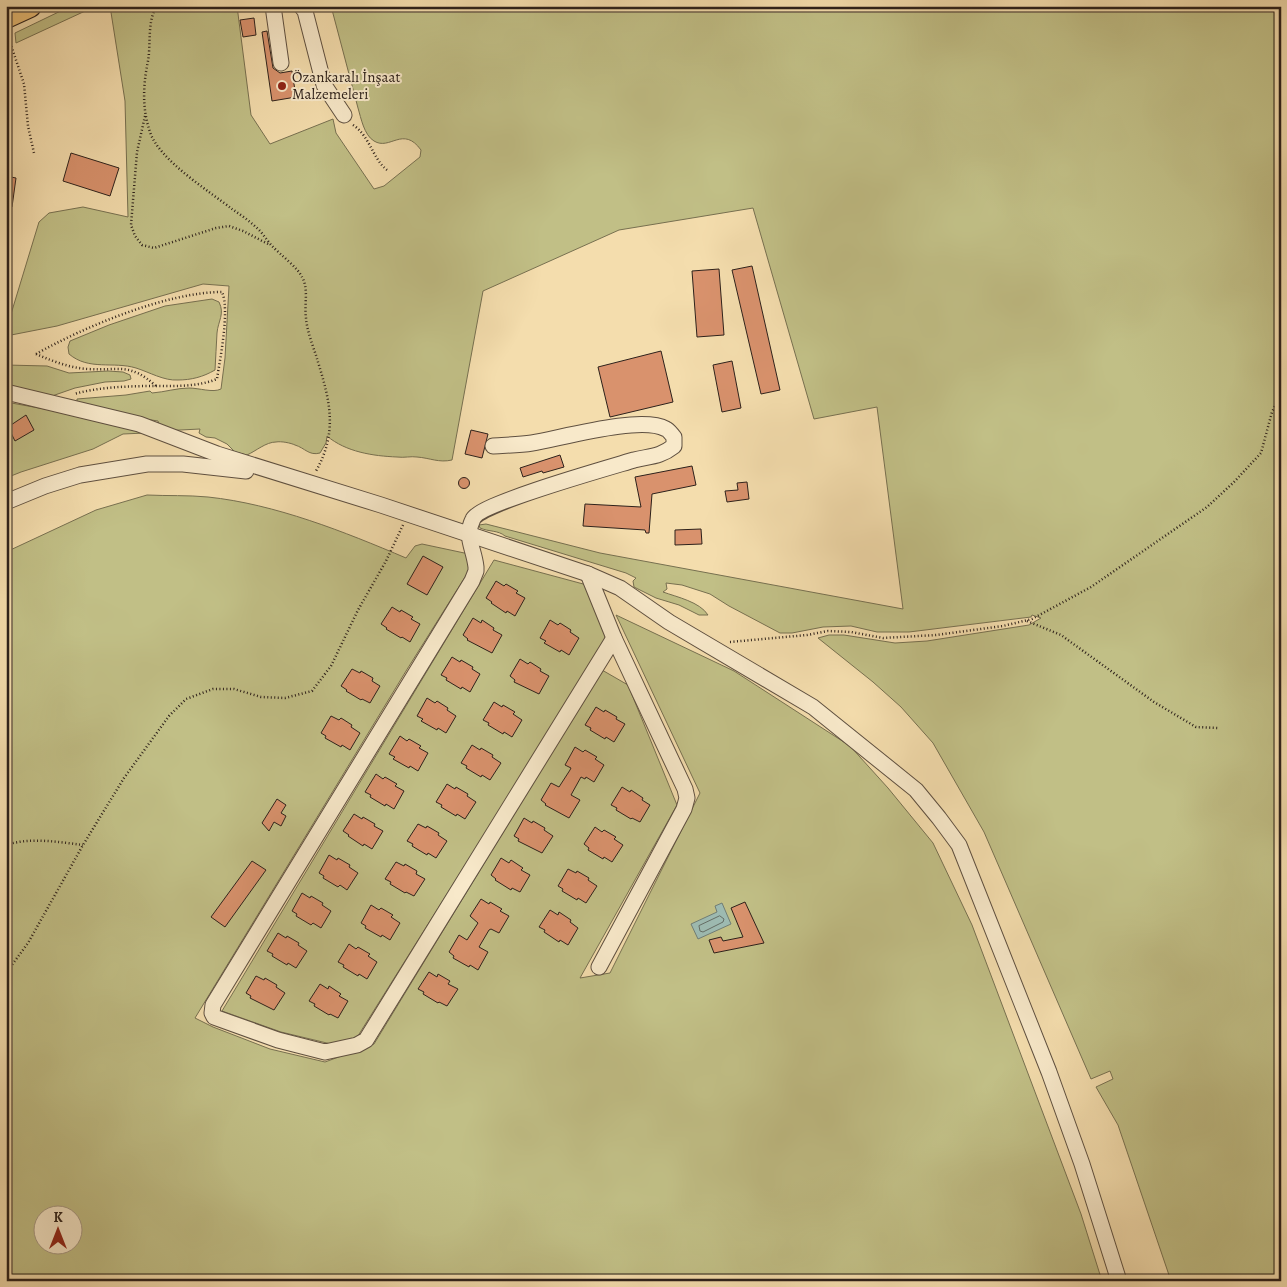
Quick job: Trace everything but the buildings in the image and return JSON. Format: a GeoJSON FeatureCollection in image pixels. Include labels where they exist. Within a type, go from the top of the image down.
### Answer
{"type":"FeatureCollection","features":[{"type":"Feature","properties":{"kind":"highway"},"geometry":{"type":"LineString","coordinates":[[6,17],[30,6]]}},
{"type":"Feature","properties":{"kind":"street"},"geometry":{"type":"LineString","coordinates":[[273,6],[281,63]]}},
{"type":"Feature","properties":{"kind":"street"},"geometry":{"type":"LineString","coordinates":[[301,6],[305,11],[324,85],[344,115]]}},
{"type":"Feature","properties":{"kind":"street"},"geometry":{"type":"LineString","coordinates":[[6,392],[138,424],[217,454],[588,574],[620,588],[669,622],[813,707],[860,744],[916,790],[959,845],[1049,1072],[1082,1164],[1119,1281]]}},
{"type":"Feature","properties":{"kind":"street"},"geometry":{"type":"LineString","coordinates":[[494,446],[530,444],[626,426],[652,425],[667,429],[674,437],[674,446],[664,454],[635,460],[510,499],[484,509],[473,516],[468,535],[476,571],[472,581],[213,1005],[212,1013],[214,1017],[278,1040],[325,1052],[357,1045],[366,1040],[614,638]]}},
{"type":"Feature","properties":{"kind":"street"},"geometry":{"type":"LineString","coordinates":[[6,502],[45,486],[80,475],[147,464],[183,464],[216,467],[306,482]]}},
{"type":"Feature","properties":{"kind":"street"},"geometry":{"type":"LineString","coordinates":[[588,574],[614,638],[687,798],[684,809],[599,967]]}},
{"type":"Feature","properties":{"kind":"path"},"geometry":{"type":"LineString","coordinates":[[157,6],[152,17],[143,98],[150,133],[158,147],[199,184],[258,230],[272,247]]}},
{"type":"Feature","properties":{"kind":"path"},"geometry":{"type":"LineString","coordinates":[[6,31],[24,84],[28,126],[34,153]]}},
{"type":"Feature","properties":{"kind":"path"},"geometry":{"type":"LineString","coordinates":[[146,115],[137,152],[131,225],[135,236],[142,244],[154,248],[216,228],[229,226],[243,231],[272,247],[284,256],[303,278],[306,318],[328,398],[331,428],[324,458],[306,482]]}},
{"type":"Feature","properties":{"kind":"path"},"geometry":{"type":"LineString","coordinates":[[344,115],[361,130],[381,166],[387,170]]}},
{"type":"Feature","properties":{"kind":"path"},"geometry":{"type":"LineString","coordinates":[[49,403],[76,393],[127,386],[156,386],[206,384],[217,379],[224,318],[225,299],[222,292],[209,292],[157,303],[86,329],[36,354],[59,364],[87,369],[109,368],[130,370],[144,375],[156,386]]}},
{"type":"Feature","properties":{"kind":"path"},"geometry":{"type":"LineString","coordinates":[[709,644],[808,635],[828,631],[851,632],[883,638],[936,635],[1003,626],[1032,619],[1091,588],[1207,507],[1261,453],[1272,412],[1281,394]]}},
{"type":"Feature","properties":{"kind":"path"},"geometry":{"type":"LineString","coordinates":[[6,973],[28,943],[83,845],[124,778],[169,716],[186,699],[213,689],[234,689],[261,697],[285,698],[312,691],[331,666],[358,610],[386,562],[408,515]]}},
{"type":"Feature","properties":{"kind":"path"},"geometry":{"type":"LineString","coordinates":[[1025,620],[1061,635],[1154,702],[1196,727],[1218,728]]}},
{"type":"Feature","properties":{"kind":"path"},"geometry":{"type":"LineString","coordinates":[[6,845],[30,842],[59,842],[83,845]]}},
{"type":"Feature","properties":{"kind":"shaded area"},"geometry":{"type":"Polygon","coordinates":[[[71,6],[96,6],[16,43],[15,33],[71,6]]]}},
{"type":"Feature","properties":{"kind":"shaded area"},"geometry":{"type":"Polygon","coordinates":[[[110,6],[237,6],[251,115],[270,144],[333,119],[336,133],[374,189],[384,186],[420,157],[421,150],[408,139],[380,143],[374,141],[368,135],[360,117],[331,6],[1281,6],[1281,1281],[1171,1281],[1118,1125],[1096,1087],[1113,1079],[1110,1071],[1091,1079],[984,832],[933,743],[901,707],[818,638],[829,635],[844,635],[895,643],[927,641],[1029,625],[1041,618],[1032,615],[1031,617],[909,632],[877,632],[851,626],[823,627],[792,633],[780,633],[710,594],[682,585],[666,583],[667,589],[663,592],[694,603],[708,615],[699,615],[634,587],[633,581],[636,578],[626,573],[480,528],[479,525],[486,524],[600,553],[903,609],[877,407],[814,419],[753,208],[619,230],[483,291],[452,460],[379,456],[343,446],[327,436],[326,443],[320,453],[316,454],[286,442],[272,442],[247,455],[235,452],[227,444],[215,438],[206,437],[199,433],[200,429],[161,431],[158,421],[132,417],[79,403],[77,399],[150,391],[152,393],[184,388],[221,389],[225,358],[229,286],[203,284],[57,326],[6,336],[6,316],[11,314],[39,222],[49,213],[83,207],[128,217],[125,101],[110,6]]]}},
{"type":"Feature","properties":{"kind":"shaded area"},"geometry":{"type":"Polygon","coordinates":[[[212,299],[219,302],[221,314],[217,333],[215,370],[206,375],[192,379],[173,380],[127,366],[85,362],[69,354],[68,347],[70,341],[109,325],[165,306],[212,299]]]}},
{"type":"Feature","properties":{"kind":"shaded area"},"geometry":{"type":"Polygon","coordinates":[[[6,365],[47,366],[69,373],[123,372],[130,375],[131,379],[75,388],[52,396],[6,386],[6,365]]]}},
{"type":"Feature","properties":{"kind":"shaded area"},"geometry":{"type":"Polygon","coordinates":[[[6,402],[50,410],[145,433],[123,434],[93,449],[6,478],[6,402]]]}},
{"type":"Feature","properties":{"kind":"shaded area"},"geometry":{"type":"Polygon","coordinates":[[[147,495],[200,496],[259,506],[309,520],[406,558],[415,546],[422,544],[469,554],[472,566],[195,1018],[270,1049],[325,1062],[374,1044],[602,670],[628,685],[677,805],[580,978],[610,973],[700,793],[616,615],[734,671],[850,746],[888,788],[933,843],[972,925],[1081,1214],[1102,1281],[6,1281],[6,552],[96,510],[147,495]]]}},
{"type":"Feature","properties":{"kind":"shaded area"},"geometry":{"type":"Polygon","coordinates":[[[494,560],[587,585],[607,639],[356,1039],[331,1044],[281,1032],[222,1011],[494,560]]]}},
{"type":"Feature","properties":{"kind":"water"},"geometry":{"type":"Polygon","coordinates":[[[722,903],[731,924],[698,939],[691,924],[717,912],[715,906],[722,903]]]}},
{"type":"Feature","properties":{"kind":"place","name":"Özankaralı İnşaat Malzemeleri"},"geometry":{"type":"Point","coordinates":[282,86]}}]}
